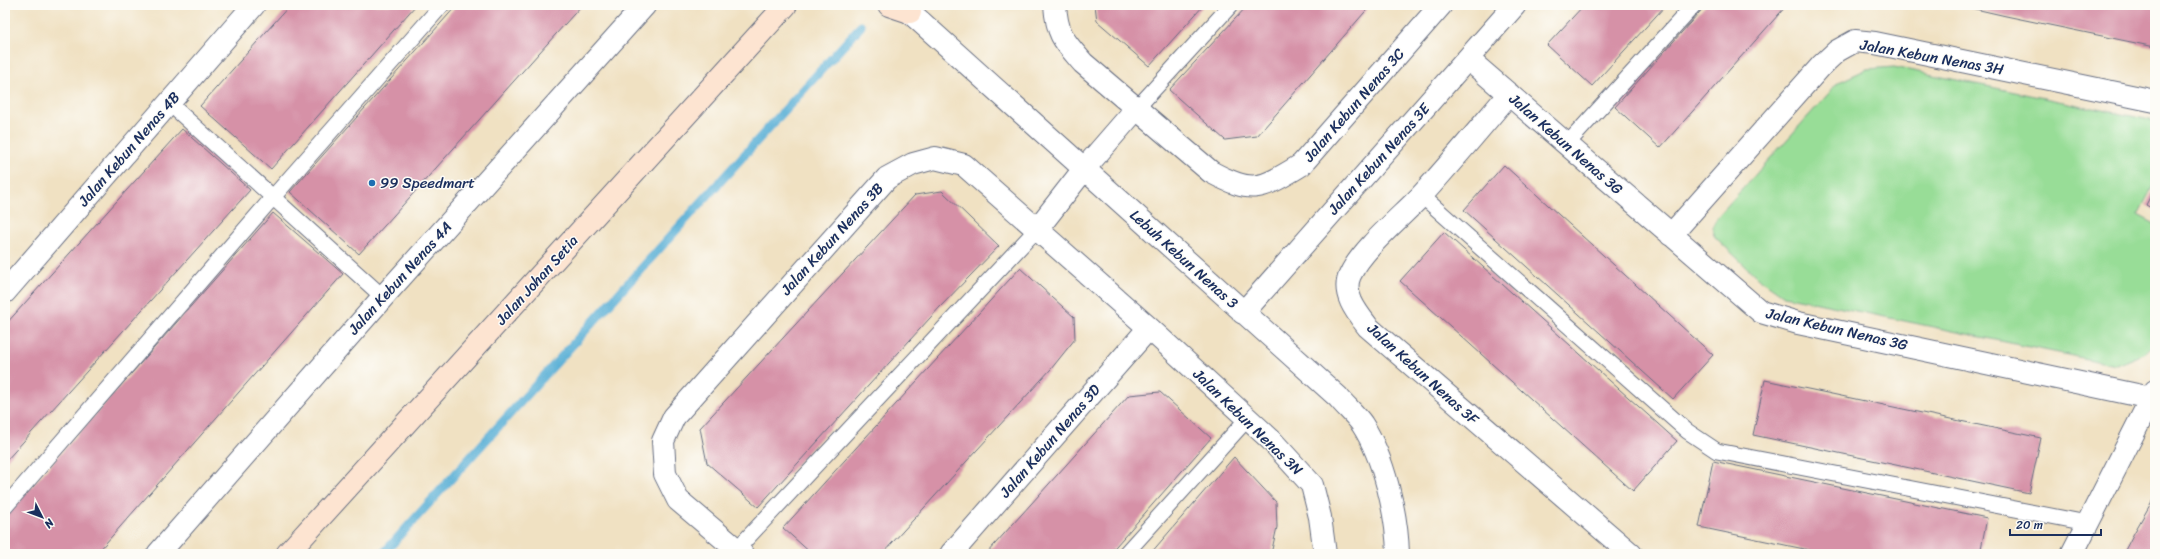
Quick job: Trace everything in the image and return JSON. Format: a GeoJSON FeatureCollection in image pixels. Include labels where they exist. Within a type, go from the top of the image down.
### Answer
{"type":"FeatureCollection","features":[{"type":"Feature","properties":{"kind":"main road"},"geometry":{"type":"LineString","coordinates":[[778,10],[801,5]]}},
{"type":"Feature","properties":{"kind":"main road"},"geometry":{"type":"LineString","coordinates":[[889,5],[906,7]]}},
{"type":"Feature","properties":{"kind":"main road","name":"Jalan Johan Setia"},"geometry":{"type":"LineString","coordinates":[[287,554],[778,10]]}},
{"type":"Feature","properties":{"kind":"street","name":"Jalan Kebun Nenas 4B"},"geometry":{"type":"LineString","coordinates":[[5,292],[254,5]]}},
{"type":"Feature","properties":{"kind":"street","name":"Jalan Kebun Nenas 4A"},"geometry":{"type":"LineString","coordinates":[[158,554],[383,297],[645,5]]}},
{"type":"Feature","properties":{"kind":"street","name":"Jalan Kebun Nenas 3C"},"geometry":{"type":"LineString","coordinates":[[1055,5],[1056,25],[1065,42],[1083,63],[1211,172],[1234,184],[1257,188],[1280,178],[1301,165],[1441,5]]}},
{"type":"Feature","properties":{"kind":"street","name":"Jalan Kebun Nenas 3E"},"geometry":{"type":"LineString","coordinates":[[1243,313],[1515,5]]}},
{"type":"Feature","properties":{"kind":"street","name":"Lebuh Kebun Nenas 3"},"geometry":{"type":"LineString","coordinates":[[906,7],[1243,313],[1338,396],[1362,424],[1377,455],[1393,507],[1398,554]]}},
{"type":"Feature","properties":{"kind":"street","name":"Jalan Kebun Nenas 3H"},"geometry":{"type":"LineString","coordinates":[[1670,235],[1822,65],[1837,51],[1855,41],[1875,43],[2155,101]]}},
{"type":"Feature","properties":{"kind":"street","name":"Jalan Kebun Nenas 3G"},"geometry":{"type":"LineString","coordinates":[[1468,59],[1568,143],[1670,235],[1752,306],[1761,312],[1771,316],[2153,395]]}},
{"type":"Feature","properties":{"kind":"street","name":"Jalan Kebun Nenas 3F"},"geometry":{"type":"LineString","coordinates":[[1509,94],[1421,195],[1366,253],[1349,276],[1348,294],[1354,309],[1368,327],[1631,554]]}},
{"type":"Feature","properties":{"kind":"street"},"geometry":{"type":"LineString","coordinates":[[1038,228],[1084,169],[1136,109]]}},
{"type":"Feature","properties":{"kind":"street","name":"Jalan Kebun Nenas 3B"},"geometry":{"type":"LineString","coordinates":[[740,552],[678,500],[665,474],[663,441],[674,417],[887,178],[913,164],[935,158],[964,165],[1038,228],[1149,328]]}},
{"type":"Feature","properties":{"kind":"street","name":"Jalan Kebun Nenas 3N"},"geometry":{"type":"LineString","coordinates":[[1149,328],[1271,440],[1312,486],[1320,517],[1325,554]]}},
{"type":"Feature","properties":{"kind":"street","name":"Jalan Kebun Nenas 3D"},"geometry":{"type":"LineString","coordinates":[[951,554],[1149,328]]}},
{"type":"Feature","properties":{"kind":"street"},"geometry":{"type":"LineString","coordinates":[[2072,554],[2153,395]]}},
{"type":"Feature","properties":{"kind":"lane"},"geometry":{"type":"LineString","coordinates":[[5,507],[274,196],[442,5]]}},
{"type":"Feature","properties":{"kind":"lane"},"geometry":{"type":"LineString","coordinates":[[1136,109],[1231,5]]}},
{"type":"Feature","properties":{"kind":"lane"},"geometry":{"type":"LineString","coordinates":[[1568,143],[1694,5]]}},
{"type":"Feature","properties":{"kind":"lane"},"geometry":{"type":"LineString","coordinates":[[169,103],[274,196],[383,297]]}},
{"type":"Feature","properties":{"kind":"lane"},"geometry":{"type":"LineString","coordinates":[[1421,195],[1687,431],[1717,451],[2087,523]]}},
{"type":"Feature","properties":{"kind":"lane"},"geometry":{"type":"LineString","coordinates":[[740,552],[1038,228]]}},
{"type":"Feature","properties":{"kind":"lane"},"geometry":{"type":"LineString","coordinates":[[1125,554],[1248,418]]}},
{"type":"Feature","properties":{"kind":"green space"},"geometry":{"type":"Polygon","coordinates":[[[1894,67],[2155,121],[2155,182],[2138,215],[2155,224],[2155,343],[2145,353],[2116,365],[1784,296],[1757,277],[1715,237],[1712,227],[1718,216],[1839,82],[1867,69],[1894,67]]]}},
{"type":"Feature","properties":{"kind":"building"},"geometry":{"type":"Polygon","coordinates":[[[290,5],[416,5],[271,169],[200,106],[290,5]]]}},
{"type":"Feature","properties":{"kind":"building"},"geometry":{"type":"Polygon","coordinates":[[[457,5],[582,5],[359,254],[290,192],[457,5]]]}},
{"type":"Feature","properties":{"kind":"building"},"geometry":{"type":"Polygon","coordinates":[[[1095,5],[1204,5],[1149,66],[1097,21],[1095,5]]]}},
{"type":"Feature","properties":{"kind":"building"},"geometry":{"type":"Polygon","coordinates":[[[1248,5],[1371,5],[1257,136],[1225,140],[1169,90],[1248,5]]]}},
{"type":"Feature","properties":{"kind":"building"},"geometry":{"type":"Polygon","coordinates":[[[1584,5],[1666,5],[1592,86],[1547,45],[1584,5]]]}},
{"type":"Feature","properties":{"kind":"building"},"geometry":{"type":"Polygon","coordinates":[[[1706,5],[1787,5],[1660,148],[1615,107],[1706,5]]]}},
{"type":"Feature","properties":{"kind":"building"},"geometry":{"type":"Polygon","coordinates":[[[1958,5],[2155,5],[2155,47],[2006,16],[1958,5]]]}},
{"type":"Feature","properties":{"kind":"building"},"geometry":{"type":"Polygon","coordinates":[[[182,129],[250,190],[5,462],[5,325],[182,129]]]}},
{"type":"Feature","properties":{"kind":"building"},"geometry":{"type":"Polygon","coordinates":[[[1504,165],[1713,355],[1673,399],[1464,210],[1504,165]]]}},
{"type":"Feature","properties":{"kind":"building"},"geometry":{"type":"Polygon","coordinates":[[[2155,187],[2155,210],[2146,205],[2155,187]]]}},
{"type":"Feature","properties":{"kind":"building"},"geometry":{"type":"Polygon","coordinates":[[[942,191],[999,246],[940,307],[758,507],[707,463],[700,428],[915,195],[942,191]]]}},
{"type":"Feature","properties":{"kind":"building"},"geometry":{"type":"Polygon","coordinates":[[[273,213],[343,274],[98,552],[91,554],[5,554],[5,517],[273,213]]]}},
{"type":"Feature","properties":{"kind":"building"},"geometry":{"type":"Polygon","coordinates":[[[1444,232],[1677,441],[1633,491],[1400,281],[1444,232]]]}},
{"type":"Feature","properties":{"kind":"building"},"geometry":{"type":"Polygon","coordinates":[[[1020,268],[1074,317],[1075,339],[1051,369],[882,554],[812,554],[783,528],[1020,268]]]}},
{"type":"Feature","properties":{"kind":"building"},"geometry":{"type":"Polygon","coordinates":[[[1765,380],[2041,438],[2029,493],[1753,435],[1765,380]]]}},
{"type":"Feature","properties":{"kind":"building"},"geometry":{"type":"Polygon","coordinates":[[[1160,392],[1211,438],[1109,554],[986,554],[1129,395],[1160,392]]]}},
{"type":"Feature","properties":{"kind":"building"},"geometry":{"type":"Polygon","coordinates":[[[1234,457],[1276,502],[1277,527],[1271,554],[1150,554],[1234,457]]]}},
{"type":"Feature","properties":{"kind":"building"},"geometry":{"type":"Polygon","coordinates":[[[1713,461],[1987,518],[1980,554],[1828,554],[1699,527],[1713,461]]]}},
{"type":"Feature","properties":{"kind":"building"},"geometry":{"type":"Polygon","coordinates":[[[2155,496],[2155,554],[2123,554],[2134,533],[2155,496]]]}},
{"type":"Feature","properties":{"kind":"waterway"},"geometry":{"type":"LineString","coordinates":[[383,554],[861,26]]}},
{"type":"Feature","properties":{"kind":"place","name":"99 Speedmart"},"geometry":{"type":"Point","coordinates":[372,183]}}]}
